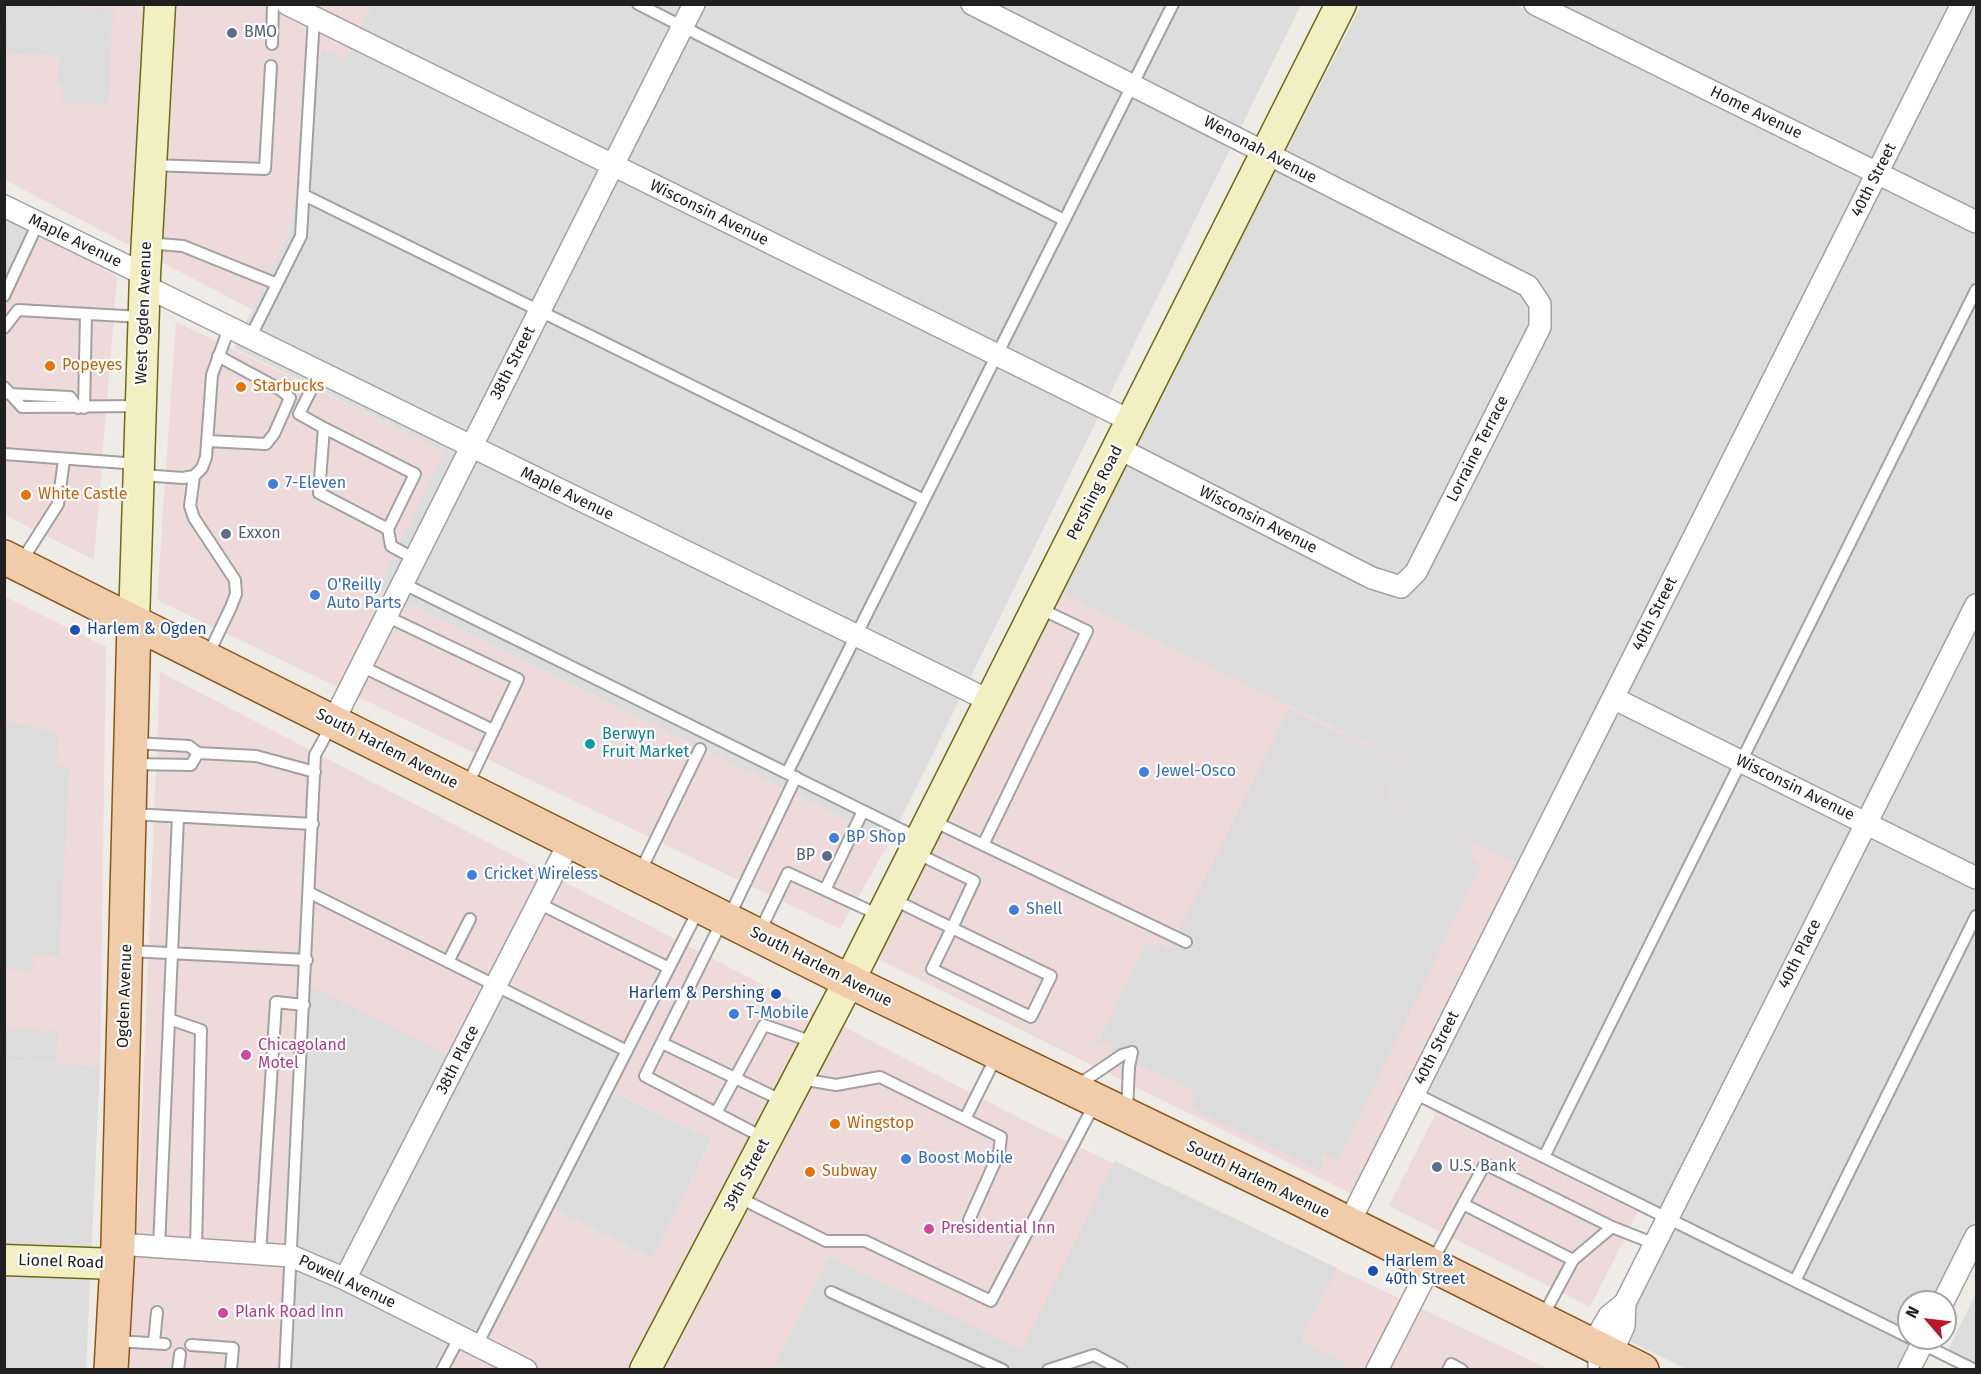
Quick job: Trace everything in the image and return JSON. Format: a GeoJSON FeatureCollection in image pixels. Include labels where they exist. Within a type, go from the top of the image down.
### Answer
{"type":"FeatureCollection","features":[{"type":"Feature","properties":{"kind":"main road","name":"West Ogden Avenue"},"geometry":{"type":"LineString","coordinates":[[134,622],[145,281],[160,4]]}},
{"type":"Feature","properties":{"kind":"main road","name":"Pershing Road"},"geometry":{"type":"LineString","coordinates":[[849,981],[1341,4]]}},
{"type":"Feature","properties":{"kind":"main road","name":"South Harlem Avenue"},"geometry":{"type":"LineString","coordinates":[[12,561],[997,1055],[1349,1223],[1541,1319],[1599,1356],[1642,1370]]}},
{"type":"Feature","properties":{"kind":"main road","name":"Ogden Avenue"},"geometry":{"type":"LineString","coordinates":[[112,1355],[118,1254],[134,622]]}},
{"type":"Feature","properties":{"kind":"main road","name":"39th Street"},"geometry":{"type":"LineString","coordinates":[[645,1370],[849,981]]}},
{"type":"Feature","properties":{"kind":"main road","name":"Lionel Road"},"geometry":{"type":"LineString","coordinates":[[4,1260],[118,1254]]}},
{"type":"Feature","properties":{"kind":"street","name":"38th Street"},"geometry":{"type":"LineString","coordinates":[[333,722],[694,4]]}},
{"type":"Feature","properties":{"kind":"street","name":"Wenonah Avenue"},"geometry":{"type":"LineString","coordinates":[[972,4],[1266,152],[1297,171],[1528,286],[1540,304]]}},
{"type":"Feature","properties":{"kind":"street","name":"Home Avenue"},"geometry":{"type":"LineString","coordinates":[[1535,4],[1977,222]]}},
{"type":"Feature","properties":{"kind":"street","name":"40th Street"},"geometry":{"type":"LineString","coordinates":[[1349,1223],[1962,4]]}},
{"type":"Feature","properties":{"kind":"street","name":"Wisconsin Avenue"},"geometry":{"type":"LineString","coordinates":[[303,10],[1131,421]]}},
{"type":"Feature","properties":{"kind":"street","name":"Maple Avenue"},"geometry":{"type":"LineString","coordinates":[[4,206],[229,328],[990,701]]}},
{"type":"Feature","properties":{"kind":"street","name":"Lorraine Terrace"},"geometry":{"type":"LineString","coordinates":[[1401,587],[1416,572],[1540,327],[1540,304]]}},
{"type":"Feature","properties":{"kind":"street","name":"Wisconsin Avenue"},"geometry":{"type":"LineString","coordinates":[[1118,448],[1372,578],[1401,587]]}},
{"type":"Feature","properties":{"kind":"street","name":"40th Place"},"geometry":{"type":"LineString","coordinates":[[1599,1356],[1624,1326],[1625,1303],[1977,605]]}},
{"type":"Feature","properties":{"kind":"street","name":"Wisconsin Avenue"},"geometry":{"type":"LineString","coordinates":[[1613,698],[1977,878]]}},
{"type":"Feature","properties":{"kind":"street","name":"38th Place"},"geometry":{"type":"LineString","coordinates":[[345,1279],[570,841]]}},
{"type":"Feature","properties":{"kind":"street"},"geometry":{"type":"LineString","coordinates":[[1949,1290],[1977,1236]]}},
{"type":"Feature","properties":{"kind":"street","name":"Powell Avenue"},"geometry":{"type":"LineString","coordinates":[[118,1254],[159,1247],[291,1256],[345,1279],[526,1370]]}},
{"type":"Feature","properties":{"kind":"street"},"geometry":{"type":"LineString","coordinates":[[1377,1370],[1431,1264]]}},
{"type":"Feature","properties":{"kind":"street"},"geometry":{"type":"LineString","coordinates":[[1909,1370],[1919,1350]]}},
{"type":"Feature","properties":{"kind":"lane"},"geometry":{"type":"LineString","coordinates":[[272,44],[273,4]]}},
{"type":"Feature","properties":{"kind":"lane"},"geometry":{"type":"LineString","coordinates":[[638,4],[1064,220]]}},
{"type":"Feature","properties":{"kind":"lane"},"geometry":{"type":"LineString","coordinates":[[766,1139],[645,1076],[662,1043],[717,915],[791,775],[856,635],[1173,4]]}},
{"type":"Feature","properties":{"kind":"lane"},"geometry":{"type":"LineString","coordinates":[[250,338],[301,236],[306,196],[303,10]]}},
{"type":"Feature","properties":{"kind":"lane"},"geometry":{"type":"LineString","coordinates":[[151,165],[265,169],[271,66]]}},
{"type":"Feature","properties":{"kind":"lane"},"geometry":{"type":"LineString","coordinates":[[306,196],[924,500]]}},
{"type":"Feature","properties":{"kind":"lane"},"geometry":{"type":"LineString","coordinates":[[4,296],[38,223]]}},
{"type":"Feature","properties":{"kind":"lane"},"geometry":{"type":"LineString","coordinates":[[147,243],[183,246],[277,285]]}},
{"type":"Feature","properties":{"kind":"lane"},"geometry":{"type":"LineString","coordinates":[[1544,1157],[1977,290]]}},
{"type":"Feature","properties":{"kind":"lane"},"geometry":{"type":"LineString","coordinates":[[4,328],[18,310],[144,317]]}},
{"type":"Feature","properties":{"kind":"lane"},"geometry":{"type":"LineString","coordinates":[[81,408],[86,315]]}},
{"type":"Feature","properties":{"kind":"lane"},"geometry":{"type":"LineString","coordinates":[[206,658],[236,594],[235,580],[194,518],[190,506],[194,476],[202,468],[206,457],[212,375],[229,328]]}},
{"type":"Feature","properties":{"kind":"lane"},"geometry":{"type":"LineString","coordinates":[[208,441],[266,444],[274,434],[290,398],[281,390],[218,356]]}},
{"type":"Feature","properties":{"kind":"lane"},"geometry":{"type":"LineString","coordinates":[[320,372],[299,414],[415,474],[388,529],[392,546],[415,559]]}},
{"type":"Feature","properties":{"kind":"lane"},"geometry":{"type":"LineString","coordinates":[[7,391],[21,407],[81,408],[140,405]]}},
{"type":"Feature","properties":{"kind":"lane"},"geometry":{"type":"LineString","coordinates":[[324,428],[319,493],[388,529]]}},
{"type":"Feature","properties":{"kind":"lane"},"geometry":{"type":"LineString","coordinates":[[4,454],[194,476]]}},
{"type":"Feature","properties":{"kind":"lane"},"geometry":{"type":"LineString","coordinates":[[12,561],[58,504],[64,460]]}},
{"type":"Feature","properties":{"kind":"lane"},"geometry":{"type":"LineString","coordinates":[[402,583],[863,811],[922,837],[975,881],[952,928],[932,969],[1032,1017],[1052,976],[952,928],[825,890],[788,873],[758,936]]}},
{"type":"Feature","properties":{"kind":"lane"},"geometry":{"type":"LineString","coordinates":[[983,845],[1087,631],[1037,607]]}},
{"type":"Feature","properties":{"kind":"lane"},"geometry":{"type":"LineString","coordinates":[[386,616],[518,679],[465,789]]}},
{"type":"Feature","properties":{"kind":"lane"},"geometry":{"type":"LineString","coordinates":[[361,666],[493,730]]}},
{"type":"Feature","properties":{"kind":"lane"},"geometry":{"type":"LineString","coordinates":[[285,1370],[307,960],[315,755],[333,722]]}},
{"type":"Feature","properties":{"kind":"lane"},"geometry":{"type":"LineString","coordinates":[[130,753],[189,746],[198,753],[256,756],[315,772]]}},
{"type":"Feature","properties":{"kind":"lane"},"geometry":{"type":"LineString","coordinates":[[638,875],[700,749]]}},
{"type":"Feature","properties":{"kind":"lane"},"geometry":{"type":"LineString","coordinates":[[130,753],[191,765],[198,753]]}},
{"type":"Feature","properties":{"kind":"lane"},"geometry":{"type":"LineString","coordinates":[[825,890],[863,811]]}},
{"type":"Feature","properties":{"kind":"lane"},"geometry":{"type":"LineString","coordinates":[[129,814],[313,824]]}},
{"type":"Feature","properties":{"kind":"lane"},"geometry":{"type":"LineString","coordinates":[[159,1247],[178,817]]}},
{"type":"Feature","properties":{"kind":"lane"},"geometry":{"type":"LineString","coordinates":[[922,837],[983,845],[1186,942]]}},
{"type":"Feature","properties":{"kind":"lane"},"geometry":{"type":"LineString","coordinates":[[310,893],[627,1051]]}},
{"type":"Feature","properties":{"kind":"lane"},"geometry":{"type":"LineString","coordinates":[[538,903],[669,968]]}},
{"type":"Feature","properties":{"kind":"lane"},"geometry":{"type":"LineString","coordinates":[[442,1370],[468,1341],[627,1051],[669,968],[717,915]]}},
{"type":"Feature","properties":{"kind":"lane"},"geometry":{"type":"LineString","coordinates":[[1795,1281],[1977,916]]}},
{"type":"Feature","properties":{"kind":"lane"},"geometry":{"type":"LineString","coordinates":[[448,962],[470,919]]}},
{"type":"Feature","properties":{"kind":"lane"},"geometry":{"type":"LineString","coordinates":[[126,951],[307,960]]}},
{"type":"Feature","properties":{"kind":"lane"},"geometry":{"type":"LineString","coordinates":[[260,1254],[276,1002],[304,1005]]}},
{"type":"Feature","properties":{"kind":"lane"},"geometry":{"type":"LineString","coordinates":[[169,1019],[201,1030],[196,1249]]}},
{"type":"Feature","properties":{"kind":"lane"},"geometry":{"type":"LineString","coordinates":[[716,1113],[764,1025],[817,1043]]}},
{"type":"Feature","properties":{"kind":"lane"},"geometry":{"type":"LineString","coordinates":[[662,1043],[735,1078],[792,1091],[880,1077],[1001,1137],[999,1153],[969,1220]]}},
{"type":"Feature","properties":{"kind":"lane"},"geometry":{"type":"LineString","coordinates":[[736,1196],[826,1240],[865,1241],[991,1301],[1083,1095],[1122,1055],[1132,1052],[1129,1067],[1127,1117]]}},
{"type":"Feature","properties":{"kind":"lane"},"geometry":{"type":"LineString","coordinates":[[965,1119],[997,1055]]}},
{"type":"Feature","properties":{"kind":"lane"},"geometry":{"type":"LineString","coordinates":[[1414,1093],[1795,1281],[1897,1328]]}},
{"type":"Feature","properties":{"kind":"lane"},"geometry":{"type":"LineString","coordinates":[[1431,1264],[1485,1164],[1612,1227],[1655,1244]]}},
{"type":"Feature","properties":{"kind":"lane"},"geometry":{"type":"LineString","coordinates":[[1463,1204],[1573,1260]]}},
{"type":"Feature","properties":{"kind":"lane"},"geometry":{"type":"LineString","coordinates":[[1541,1319],[1573,1260],[1612,1227]]}},
{"type":"Feature","properties":{"kind":"lane"},"geometry":{"type":"LineString","coordinates":[[831,1292],[1003,1370]]}},
{"type":"Feature","properties":{"kind":"lane"},"geometry":{"type":"LineString","coordinates":[[112,1355],[159,1344],[157,1312]]}},
{"type":"Feature","properties":{"kind":"lane"},"geometry":{"type":"LineString","coordinates":[[191,1346],[233,1348],[231,1370]]}},
{"type":"Feature","properties":{"kind":"lane"},"geometry":{"type":"LineString","coordinates":[[1940,1350],[1975,1370]]}},
{"type":"Feature","properties":{"kind":"lane"},"geometry":{"type":"LineString","coordinates":[[178,1370],[180,1354]]}},
{"type":"Feature","properties":{"kind":"lane"},"geometry":{"type":"LineString","coordinates":[[1048,1370],[1094,1355],[1122,1370]]}},
{"type":"Feature","properties":{"kind":"lane"},"geometry":{"type":"LineString","coordinates":[[1448,1370],[1451,1364],[1462,1370]]}},
{"type":"Feature","properties":{"kind":"shaded area"},"geometry":{"type":"Polygon","coordinates":[[[4,5],[371,5],[346,60],[322,49],[289,231],[253,310],[5,180],[4,5]]]}},
{"type":"Feature","properties":{"kind":"shaded area"},"geometry":{"type":"Polygon","coordinates":[[[7,5],[113,9],[108,105],[63,103],[64,85],[58,84],[60,56],[5,53],[7,5]]]}},
{"type":"Feature","properties":{"kind":"shaded area"},"geometry":{"type":"Polygon","coordinates":[[[371,5],[1301,5],[890,841],[377,589],[444,451],[234,348],[289,231],[322,48],[346,60],[371,5]]]}},
{"type":"Feature","properties":{"kind":"shaded area"},"geometry":{"type":"Polygon","coordinates":[[[1361,5],[1516,5],[1976,230],[1976,1217],[1940,1290],[1897,1290],[1897,1350],[1910,1350],[1900,1369],[1686,1369],[1615,1334],[1669,1225],[1436,1113],[1408,1096],[1522,867],[1385,799],[1403,762],[1060,592],[1361,5]]]}},
{"type":"Feature","properties":{"kind":"shaded area"},"geometry":{"type":"Polygon","coordinates":[[[1550,5],[1956,5],[1876,166],[1550,5]]]}},
{"type":"Feature","properties":{"kind":"shaded area"},"geometry":{"type":"Polygon","coordinates":[[[1967,5],[1976,5],[1976,216],[1884,171],[1967,5]]]}},
{"type":"Feature","properties":{"kind":"shaded area"},"geometry":{"type":"Polygon","coordinates":[[[5,212],[40,229],[5,307],[5,212]]]}},
{"type":"Feature","properties":{"kind":"shaded area"},"geometry":{"type":"Polygon","coordinates":[[[40,229],[117,277],[94,560],[5,515],[5,307],[40,229]]]}},
{"type":"Feature","properties":{"kind":"shaded area"},"geometry":{"type":"Polygon","coordinates":[[[176,322],[445,451],[377,589],[890,841],[840,929],[157,600],[176,322]]]}},
{"type":"Feature","properties":{"kind":"shaded area"},"geometry":{"type":"Polygon","coordinates":[[[1060,592],[1404,762],[1386,799],[1522,867],[1358,1197],[878,959],[1060,592]]]}},
{"type":"Feature","properties":{"kind":"shaded area"},"geometry":{"type":"Polygon","coordinates":[[[4,596],[106,647],[100,1066],[5,1059],[4,596]]]}},
{"type":"Feature","properties":{"kind":"shaded area"},"geometry":{"type":"Polygon","coordinates":[[[160,672],[1037,1127],[1549,1369],[433,1369],[452,1332],[477,1345],[548,1207],[653,1259],[712,1140],[608,1089],[628,1051],[496,987],[458,1061],[306,983],[285,1369],[128,1370],[138,1208],[160,672]]]}},
{"type":"Feature","properties":{"kind":"shaded area"},"geometry":{"type":"Polygon","coordinates":[[[1289,709],[1402,763],[1385,800],[1471,842],[1473,861],[1481,865],[1338,1160],[1322,1153],[1322,1172],[1193,1109],[1192,1089],[1110,1052],[1115,1042],[1098,1044],[1145,944],[1161,945],[1170,950],[1289,709]]]}},
{"type":"Feature","properties":{"kind":"shaded area"},"geometry":{"type":"Polygon","coordinates":[[[4,721],[58,733],[56,766],[69,768],[59,956],[33,954],[32,970],[5,968],[4,721]]]}},
{"type":"Feature","properties":{"kind":"shaded area"},"geometry":{"type":"Polygon","coordinates":[[[306,982],[496,986],[628,1050],[608,1090],[712,1139],[653,1259],[548,1207],[477,1345],[452,1332],[433,1369],[285,1370],[306,982]]]}},
{"type":"Feature","properties":{"kind":"shaded area"},"geometry":{"type":"Polygon","coordinates":[[[4,1029],[58,1032],[55,1062],[5,1059],[4,1029]]]}},
{"type":"Feature","properties":{"kind":"shaded area"},"geometry":{"type":"Polygon","coordinates":[[[4,1059],[100,1066],[86,1369],[5,1369],[4,1059]]]}},
{"type":"Feature","properties":{"kind":"shaded area"},"geometry":{"type":"Polygon","coordinates":[[[1436,1113],[1638,1212],[1590,1307],[1389,1206],[1436,1113]]]}},
{"type":"Feature","properties":{"kind":"shaded area"},"geometry":{"type":"Polygon","coordinates":[[[1115,1161],[1337,1268],[1300,1341],[1345,1363],[1342,1370],[790,1370],[776,1362],[829,1257],[1022,1350],[1115,1161]]]}},
{"type":"Feature","properties":{"kind":"shaded area"},"geometry":{"type":"Polygon","coordinates":[[[1976,1293],[1976,1369],[1946,1354],[1948,1350],[1957,1350],[1957,1332],[1976,1293]]]}},
{"type":"Feature","properties":{"kind":"place","name":"BMO"},"geometry":{"type":"Point","coordinates":[232,33]}},
{"type":"Feature","properties":{"kind":"place","name":"Popeyes"},"geometry":{"type":"Point","coordinates":[50,366]}},
{"type":"Feature","properties":{"kind":"place","name":"Starbucks"},"geometry":{"type":"Point","coordinates":[241,387]}},
{"type":"Feature","properties":{"kind":"place","name":"7-Eleven"},"geometry":{"type":"Point","coordinates":[273,484]}},
{"type":"Feature","properties":{"kind":"place","name":"White Castle"},"geometry":{"type":"Point","coordinates":[26,495]}},
{"type":"Feature","properties":{"kind":"place","name":"Exxon"},"geometry":{"type":"Point","coordinates":[226,534]}},
{"type":"Feature","properties":{"kind":"place","name":"O'Reilly Auto Parts"},"geometry":{"type":"Point","coordinates":[315,595]}},
{"type":"Feature","properties":{"kind":"place","name":"Harlem & Ogden"},"geometry":{"type":"Point","coordinates":[75,630]}},
{"type":"Feature","properties":{"kind":"place","name":"Berwyn Fruit Market"},"geometry":{"type":"Point","coordinates":[590,744]}},
{"type":"Feature","properties":{"kind":"place","name":"Jewel-Osco"},"geometry":{"type":"Point","coordinates":[1144,772]}},
{"type":"Feature","properties":{"kind":"place","name":"BP Shop"},"geometry":{"type":"Point","coordinates":[834,838]}},
{"type":"Feature","properties":{"kind":"place","name":"BP"},"geometry":{"type":"Point","coordinates":[827,856]}},
{"type":"Feature","properties":{"kind":"place","name":"Cricket Wireless"},"geometry":{"type":"Point","coordinates":[472,875]}},
{"type":"Feature","properties":{"kind":"place","name":"Shell"},"geometry":{"type":"Point","coordinates":[1014,910]}},
{"type":"Feature","properties":{"kind":"place","name":"Harlem & Pershing"},"geometry":{"type":"Point","coordinates":[776,994]}},
{"type":"Feature","properties":{"kind":"place","name":"T-Mobile"},"geometry":{"type":"Point","coordinates":[734,1014]}},
{"type":"Feature","properties":{"kind":"place","name":"Chicagoland Motel"},"geometry":{"type":"Point","coordinates":[246,1055]}},
{"type":"Feature","properties":{"kind":"place","name":"Wingstop"},"geometry":{"type":"Point","coordinates":[835,1124]}},
{"type":"Feature","properties":{"kind":"place","name":"Boost Mobile"},"geometry":{"type":"Point","coordinates":[906,1159]}},
{"type":"Feature","properties":{"kind":"place","name":"U.S. Bank"},"geometry":{"type":"Point","coordinates":[1437,1167]}},
{"type":"Feature","properties":{"kind":"place","name":"Subway"},"geometry":{"type":"Point","coordinates":[810,1172]}},
{"type":"Feature","properties":{"kind":"place","name":"Presidential Inn"},"geometry":{"type":"Point","coordinates":[929,1229]}},
{"type":"Feature","properties":{"kind":"place","name":"Harlem & 40th Street"},"geometry":{"type":"Point","coordinates":[1373,1271]}},
{"type":"Feature","properties":{"kind":"place","name":"Plank Road Inn"},"geometry":{"type":"Point","coordinates":[223,1313]}}]}
